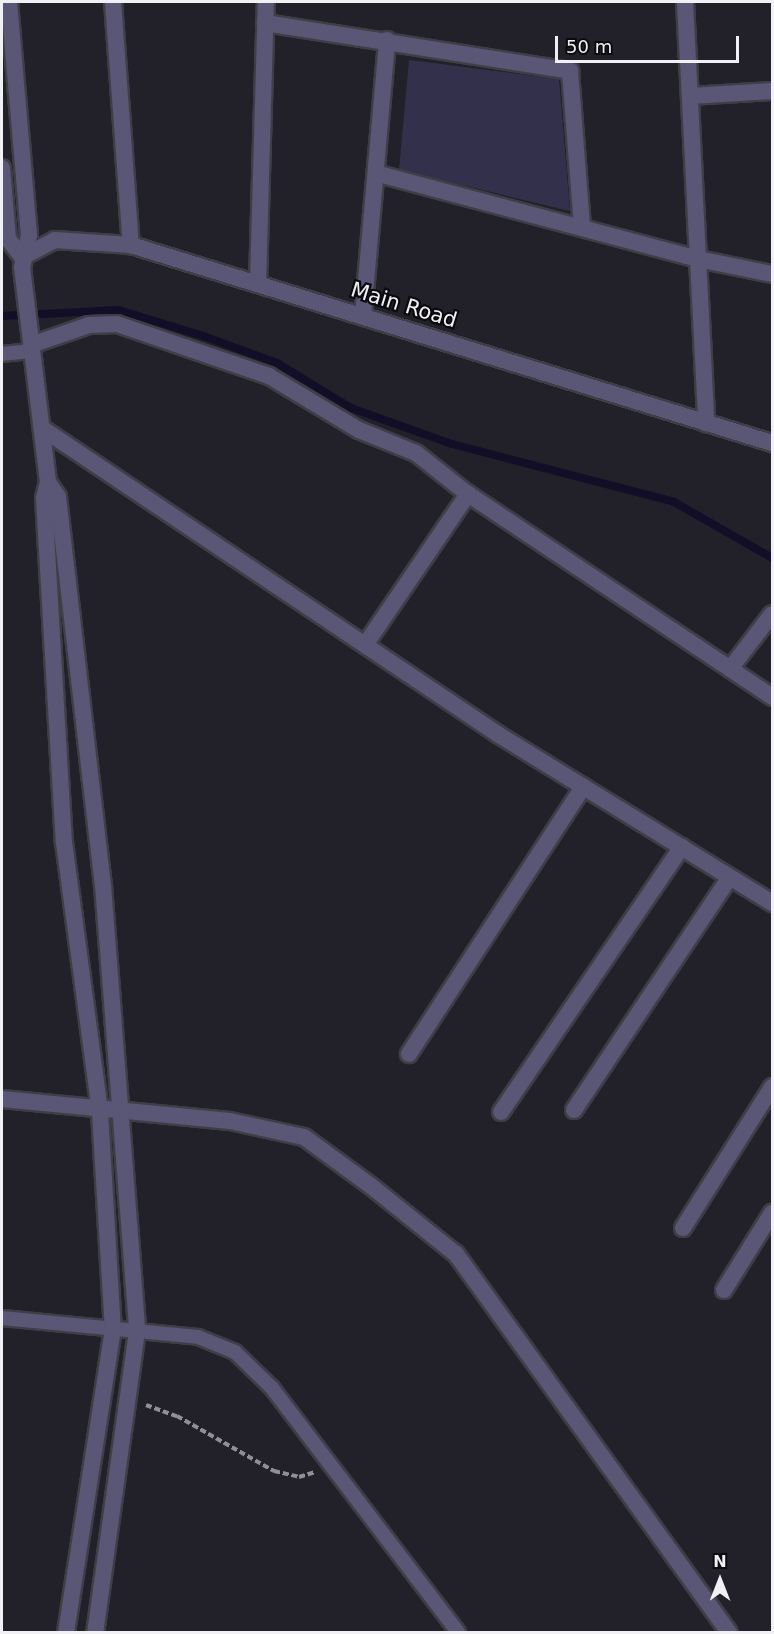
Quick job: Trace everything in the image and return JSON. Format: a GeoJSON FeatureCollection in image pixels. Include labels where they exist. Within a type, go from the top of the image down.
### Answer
{"type":"FeatureCollection","features":[{"type":"Feature","properties":{"kind":"street"},"geometry":{"type":"LineString","coordinates":[[9,2],[29,235],[12,251]]}},
{"type":"Feature","properties":{"kind":"street"},"geometry":{"type":"LineString","coordinates":[[113,2],[130,245]]}},
{"type":"Feature","properties":{"kind":"street"},"geometry":{"type":"LineString","coordinates":[[258,283],[266,2]]}},
{"type":"Feature","properties":{"kind":"street"},"geometry":{"type":"LineString","coordinates":[[685,2],[706,423]]}},
{"type":"Feature","properties":{"kind":"street"},"geometry":{"type":"LineString","coordinates":[[265,23],[387,40],[570,71],[582,227]]}},
{"type":"Feature","properties":{"kind":"street"},"geometry":{"type":"LineString","coordinates":[[363,316],[379,174],[387,40]]}},
{"type":"Feature","properties":{"kind":"street"},"geometry":{"type":"LineString","coordinates":[[690,96],[772,91]]}},
{"type":"Feature","properties":{"kind":"street"},"geometry":{"type":"LineString","coordinates":[[2,168],[12,251],[25,296],[43,429],[48,482],[44,498],[64,842],[100,1112],[113,1329],[66,1632]]}},
{"type":"Feature","properties":{"kind":"street"},"geometry":{"type":"LineString","coordinates":[[379,174],[698,259],[772,274]]}},
{"type":"Feature","properties":{"kind":"street","name":"Main Road"},"geometry":{"type":"LineString","coordinates":[[12,251],[55,240],[130,245],[772,443]]}},
{"type":"Feature","properties":{"kind":"street"},"geometry":{"type":"LineString","coordinates":[[32,345],[110,323],[269,376],[359,430],[416,453],[468,494],[772,697]]}},
{"type":"Feature","properties":{"kind":"street"},"geometry":{"type":"LineString","coordinates":[[43,429],[365,645],[583,787],[772,903]]}},
{"type":"Feature","properties":{"kind":"street"},"geometry":{"type":"LineString","coordinates":[[48,482],[58,497],[124,1114],[136,1331],[130,1403],[95,1632]]}},
{"type":"Feature","properties":{"kind":"street"},"geometry":{"type":"LineString","coordinates":[[365,645],[468,494]]}},
{"type":"Feature","properties":{"kind":"street"},"geometry":{"type":"LineString","coordinates":[[730,669],[772,614]]}},
{"type":"Feature","properties":{"kind":"street"},"geometry":{"type":"LineString","coordinates":[[409,1054],[583,787]]}},
{"type":"Feature","properties":{"kind":"street"},"geometry":{"type":"LineString","coordinates":[[501,1112],[682,847]]}},
{"type":"Feature","properties":{"kind":"street"},"geometry":{"type":"LineString","coordinates":[[574,1110],[730,876]]}},
{"type":"Feature","properties":{"kind":"street"},"geometry":{"type":"LineString","coordinates":[[683,1228],[772,1087]]}},
{"type":"Feature","properties":{"kind":"street"},"geometry":{"type":"LineString","coordinates":[[2,1099],[100,1112],[230,1121],[304,1137],[456,1254],[729,1632]]}},
{"type":"Feature","properties":{"kind":"street"},"geometry":{"type":"LineString","coordinates":[[724,1290],[772,1213]]}},
{"type":"Feature","properties":{"kind":"lane"},"geometry":{"type":"LineString","coordinates":[[2,354],[32,345]]}},
{"type":"Feature","properties":{"kind":"lane"},"geometry":{"type":"LineString","coordinates":[[2,1318],[198,1337],[235,1352],[272,1388],[458,1632]]}},
{"type":"Feature","properties":{"kind":"path"},"geometry":{"type":"LineString","coordinates":[[130,1403],[177,1416],[274,1471],[299,1477],[330,1462]]}},
{"type":"Feature","properties":{"kind":"shaded area"},"geometry":{"type":"Polygon","coordinates":[[[409,60],[559,79],[570,211],[399,170],[409,60]]]}},
{"type":"Feature","properties":{"kind":"waterway"},"geometry":{"type":"LineString","coordinates":[[2,316],[119,310],[206,337],[277,363],[351,408],[452,444],[674,502],[772,558]]}}]}
